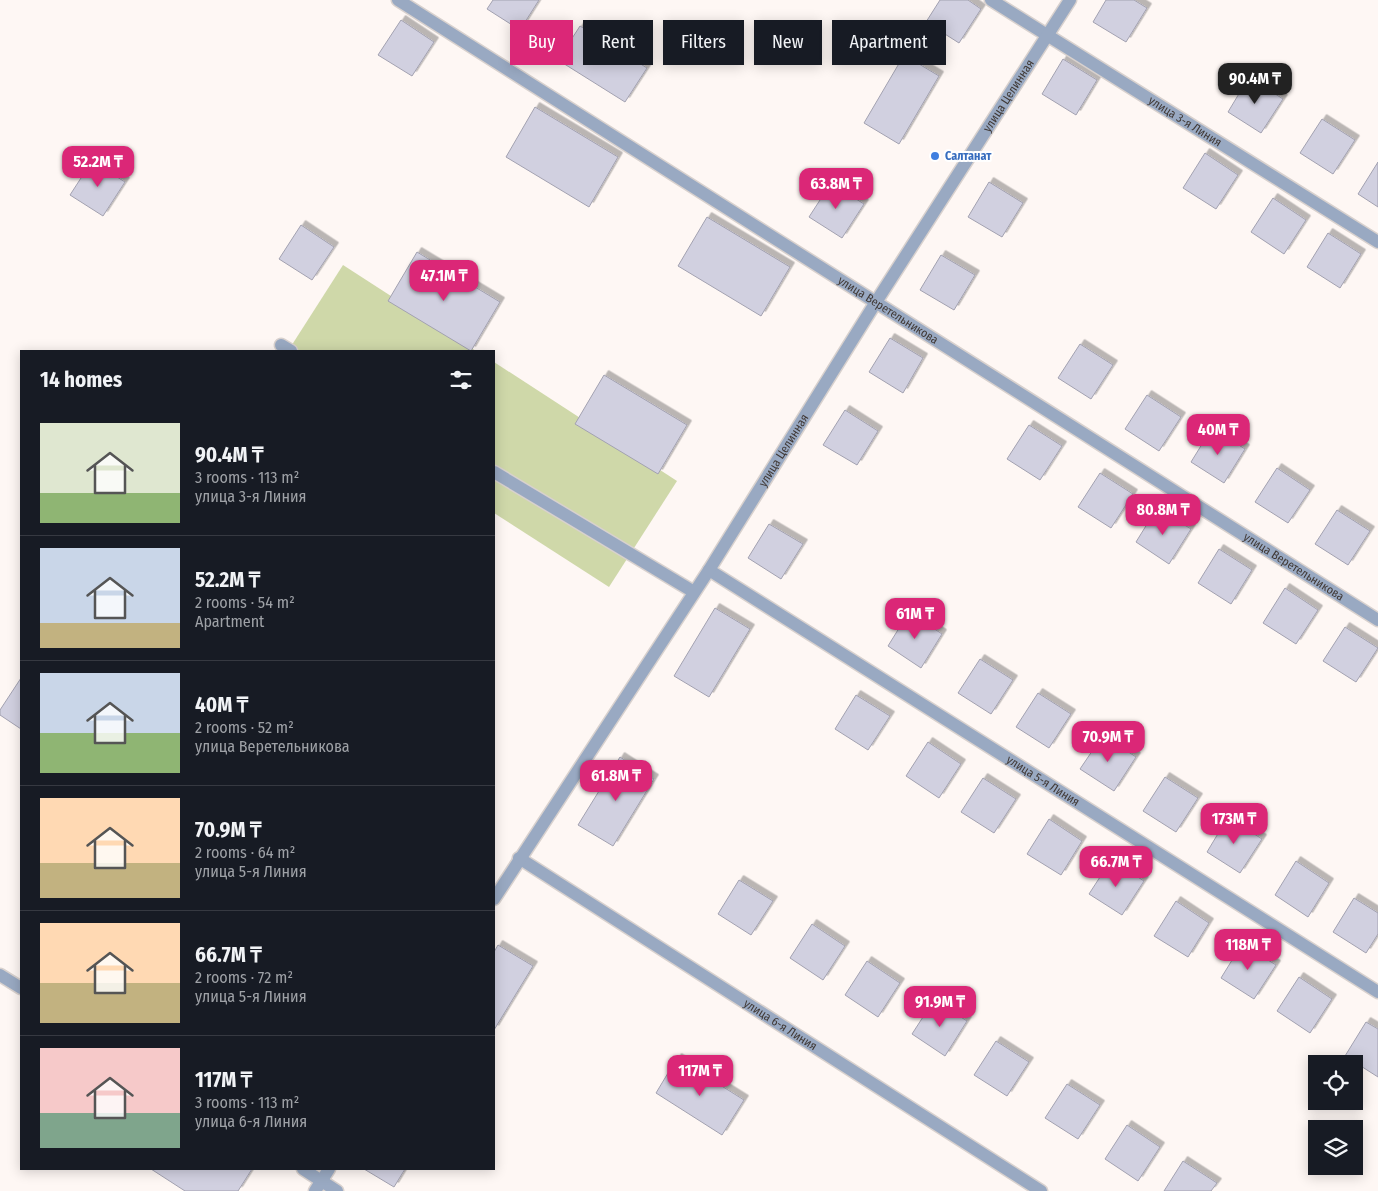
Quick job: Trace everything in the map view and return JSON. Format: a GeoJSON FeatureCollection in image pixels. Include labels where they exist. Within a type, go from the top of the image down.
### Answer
{"type":"FeatureCollection","features":[{"type":"Feature","properties":{"kind":"street","name":"улица Веретельникова"},"geometry":{"type":"LineString","coordinates":[[398,0],[1378,620]]}},
{"type":"Feature","properties":{"kind":"street","name":"улица 3-я Линия"},"geometry":{"type":"LineString","coordinates":[[991,0],[1378,242]]}},
{"type":"Feature","properties":{"kind":"street","name":"улица Целинная"},"geometry":{"type":"LineString","coordinates":[[495,898],[519,858],[709,570],[876,302],[1070,0]]}},
{"type":"Feature","properties":{"kind":"street"},"geometry":{"type":"LineString","coordinates":[[495,473],[694,592]]}},
{"type":"Feature","properties":{"kind":"street","name":"улица 5-я Линия"},"geometry":{"type":"LineString","coordinates":[[709,570],[1378,992]]}},
{"type":"Feature","properties":{"kind":"street","name":"улица 6-я Линия"},"geometry":{"type":"LineString","coordinates":[[519,858],[1041,1191]]}},
{"type":"Feature","properties":{"kind":"street"},"geometry":{"type":"LineString","coordinates":[[0,974],[20,987]]}},
{"type":"Feature","properties":{"kind":"street"},"geometry":{"type":"LineString","coordinates":[[304,1170],[318,1186],[338,1191]]}},
{"type":"Feature","properties":{"kind":"street"},"geometry":{"type":"LineString","coordinates":[[318,1186],[328,1170]]}},
{"type":"Feature","properties":{"kind":"green space"},"geometry":{"type":"Polygon","coordinates":[[[343,265],[474,350],[289,350],[343,265]]]}},
{"type":"Feature","properties":{"kind":"green space"},"geometry":{"type":"Polygon","coordinates":[[[495,363],[677,481],[609,587],[495,514],[495,363]]]}},
{"type":"Feature","properties":{"kind":"building"},"geometry":{"type":"Polygon","coordinates":[[[493,0],[539,0],[526,20],[510,20],[510,24],[487,9],[493,0]]]}},
{"type":"Feature","properties":{"kind":"building"},"geometry":{"type":"Polygon","coordinates":[[[940,0],[968,0],[981,9],[959,43],[946,35],[946,20],[927,20],[940,0]]]}},
{"type":"Feature","properties":{"kind":"building"},"geometry":{"type":"Polygon","coordinates":[[[1106,0],[1134,0],[1147,8],[1126,42],[1093,22],[1106,0]]]}},
{"type":"Feature","properties":{"kind":"building"},"geometry":{"type":"Polygon","coordinates":[[[401,20],[434,42],[412,76],[378,55],[401,20]]]}},
{"type":"Feature","properties":{"kind":"building"},"geometry":{"type":"Polygon","coordinates":[[[580,26],[583,28],[583,65],[642,65],[647,68],[625,102],[566,65],[573,65],[573,37],[580,26]]]}},
{"type":"Feature","properties":{"kind":"building"},"geometry":{"type":"Polygon","coordinates":[[[1063,59],[1097,80],[1076,115],[1042,94],[1063,59]]]}},
{"type":"Feature","properties":{"kind":"building"},"geometry":{"type":"Polygon","coordinates":[[[898,65],[921,65],[939,76],[899,144],[864,123],[898,65]]]}},
{"type":"Feature","properties":{"kind":"building"},"geometry":{"type":"Polygon","coordinates":[[[1249,77],[1283,99],[1261,133],[1228,112],[1249,77]]]}},
{"type":"Feature","properties":{"kind":"building"},"geometry":{"type":"Polygon","coordinates":[[[535,107],[618,157],[589,207],[506,157],[535,107]]]}},
{"type":"Feature","properties":{"kind":"building"},"geometry":{"type":"Polygon","coordinates":[[[1322,119],[1355,140],[1333,174],[1300,153],[1322,119]]]}},
{"type":"Feature","properties":{"kind":"building"},"geometry":{"type":"Polygon","coordinates":[[[1205,153],[1238,175],[1216,209],[1183,188],[1205,153]]]}},
{"type":"Feature","properties":{"kind":"building"},"geometry":{"type":"Polygon","coordinates":[[[92,161],[125,182],[103,216],[70,195],[92,161]]]}},
{"type":"Feature","properties":{"kind":"building"},"geometry":{"type":"Polygon","coordinates":[[[1378,162],[1378,207],[1358,194],[1378,162]]]}},
{"type":"Feature","properties":{"kind":"building"},"geometry":{"type":"Polygon","coordinates":[[[989,182],[1023,203],[1002,237],[968,217],[989,182]]]}},
{"type":"Feature","properties":{"kind":"building"},"geometry":{"type":"Polygon","coordinates":[[[831,183],[864,204],[842,238],[809,217],[831,183]]]}},
{"type":"Feature","properties":{"kind":"building"},"geometry":{"type":"Polygon","coordinates":[[[1273,198],[1306,220],[1284,254],[1251,232],[1273,198]]]}},
{"type":"Feature","properties":{"kind":"building"},"geometry":{"type":"Polygon","coordinates":[[[707,217],[790,267],[761,316],[678,266],[707,217]]]}},
{"type":"Feature","properties":{"kind":"building"},"geometry":{"type":"Polygon","coordinates":[[[301,225],[334,247],[312,280],[279,259],[301,225]]]}},
{"type":"Feature","properties":{"kind":"building"},"geometry":{"type":"Polygon","coordinates":[[[1328,233],[1361,254],[1340,288],[1307,267],[1328,233]]]}},
{"type":"Feature","properties":{"kind":"building"},"geometry":{"type":"Polygon","coordinates":[[[417,252],[500,302],[472,350],[469,350],[388,301],[417,252]]]}},
{"type":"Feature","properties":{"kind":"building"},"geometry":{"type":"Polygon","coordinates":[[[941,255],[975,275],[954,310],[920,290],[941,255]]]}},
{"type":"Feature","properties":{"kind":"building"},"geometry":{"type":"Polygon","coordinates":[[[890,338],[923,358],[903,393],[869,372],[890,338]]]}},
{"type":"Feature","properties":{"kind":"building"},"geometry":{"type":"Polygon","coordinates":[[[1080,344],[1113,365],[1091,399],[1058,378],[1080,344]]]}},
{"type":"Feature","properties":{"kind":"building"},"geometry":{"type":"Polygon","coordinates":[[[604,375],[687,425],[658,474],[575,424],[604,375]]]}},
{"type":"Feature","properties":{"kind":"building"},"geometry":{"type":"Polygon","coordinates":[[[1147,395],[1181,417],[1159,451],[1125,429],[1147,395]]]}},
{"type":"Feature","properties":{"kind":"building"},"geometry":{"type":"Polygon","coordinates":[[[845,410],[878,431],[857,465],[823,445],[845,410]]]}},
{"type":"Feature","properties":{"kind":"building"},"geometry":{"type":"Polygon","coordinates":[[[1029,425],[1062,446],[1040,480],[1007,459],[1029,425]]]}},
{"type":"Feature","properties":{"kind":"building"},"geometry":{"type":"Polygon","coordinates":[[[1212,428],[1245,449],[1224,483],[1191,462],[1212,428]]]}},
{"type":"Feature","properties":{"kind":"building"},"geometry":{"type":"Polygon","coordinates":[[[1277,468],[1310,490],[1288,523],[1255,502],[1277,468]]]}},
{"type":"Feature","properties":{"kind":"building"},"geometry":{"type":"Polygon","coordinates":[[[1100,473],[1133,494],[1111,528],[1078,507],[1100,473]]]}},
{"type":"Feature","properties":{"kind":"building"},"geometry":{"type":"Polygon","coordinates":[[[1157,508],[1191,529],[1169,564],[1136,542],[1157,508]]]}},
{"type":"Feature","properties":{"kind":"building"},"geometry":{"type":"Polygon","coordinates":[[[1337,510],[1370,531],[1348,565],[1315,544],[1337,510]]]}},
{"type":"Feature","properties":{"kind":"building"},"geometry":{"type":"Polygon","coordinates":[[[769,524],[803,544],[781,579],[748,558],[769,524]]]}},
{"type":"Feature","properties":{"kind":"building"},"geometry":{"type":"Polygon","coordinates":[[[1219,549],[1252,570],[1231,604],[1198,583],[1219,549]]]}},
{"type":"Feature","properties":{"kind":"building"},"geometry":{"type":"Polygon","coordinates":[[[1285,588],[1318,610],[1296,644],[1263,623],[1285,588]]]}},
{"type":"Feature","properties":{"kind":"building"},"geometry":{"type":"Polygon","coordinates":[[[715,608],[750,629],[709,697],[674,676],[715,608]]]}},
{"type":"Feature","properties":{"kind":"building"},"geometry":{"type":"Polygon","coordinates":[[[909,612],[942,634],[921,668],[888,646],[909,612]]]}},
{"type":"Feature","properties":{"kind":"building"},"geometry":{"type":"Polygon","coordinates":[[[1345,627],[1378,648],[1356,682],[1323,661],[1345,627]]]}},
{"type":"Feature","properties":{"kind":"building"},"geometry":{"type":"Polygon","coordinates":[[[980,659],[1013,680],[991,714],[958,693],[980,659]]]}},
{"type":"Feature","properties":{"kind":"building"},"geometry":{"type":"Polygon","coordinates":[[[20,680],[20,728],[0,715],[0,710],[20,680]]]}},
{"type":"Feature","properties":{"kind":"building"},"geometry":{"type":"Polygon","coordinates":[[[1038,693],[1071,714],[1049,748],[1016,727],[1038,693]]]}},
{"type":"Feature","properties":{"kind":"building"},"geometry":{"type":"Polygon","coordinates":[[[856,695],[890,716],[868,750],[835,729],[856,695]]]}},
{"type":"Feature","properties":{"kind":"building"},"geometry":{"type":"Polygon","coordinates":[[[1103,735],[1136,757],[1114,791],[1080,769],[1103,735]]]}},
{"type":"Feature","properties":{"kind":"building"},"geometry":{"type":"Polygon","coordinates":[[[928,742],[961,764],[939,798],[906,776],[928,742]]]}},
{"type":"Feature","properties":{"kind":"building"},"geometry":{"type":"Polygon","coordinates":[[[620,757],[654,779],[613,846],[578,825],[620,757]]]}},
{"type":"Feature","properties":{"kind":"building"},"geometry":{"type":"Polygon","coordinates":[[[1165,777],[1198,798],[1176,832],[1143,811],[1165,777]]]}},
{"type":"Feature","properties":{"kind":"building"},"geometry":{"type":"Polygon","coordinates":[[[983,778],[1016,799],[994,833],[961,812],[983,778]]]}},
{"type":"Feature","properties":{"kind":"building"},"geometry":{"type":"Polygon","coordinates":[[[1228,817],[1262,839],[1240,873],[1207,852],[1228,817]]]}},
{"type":"Feature","properties":{"kind":"building"},"geometry":{"type":"Polygon","coordinates":[[[1049,819],[1082,841],[1061,875],[1027,854],[1049,819]]]}},
{"type":"Feature","properties":{"kind":"building"},"geometry":{"type":"Polygon","coordinates":[[[1111,860],[1144,881],[1122,915],[1089,894],[1111,860]]]}},
{"type":"Feature","properties":{"kind":"building"},"geometry":{"type":"Polygon","coordinates":[[[1296,861],[1329,883],[1308,917],[1275,895],[1296,861]]]}},
{"type":"Feature","properties":{"kind":"building"},"geometry":{"type":"Polygon","coordinates":[[[739,880],[773,901],[751,935],[718,914],[739,880]]]}},
{"type":"Feature","properties":{"kind":"building"},"geometry":{"type":"Polygon","coordinates":[[[1354,898],[1378,913],[1378,934],[1366,953],[1333,932],[1354,898]]]}},
{"type":"Feature","properties":{"kind":"building"},"geometry":{"type":"Polygon","coordinates":[[[1176,901],[1209,923],[1188,957],[1154,936],[1176,901]]]}},
{"type":"Feature","properties":{"kind":"building"},"geometry":{"type":"Polygon","coordinates":[[[812,924],[845,946],[823,980],[790,958],[812,924]]]}},
{"type":"Feature","properties":{"kind":"building"},"geometry":{"type":"Polygon","coordinates":[[[1242,944],[1276,965],[1254,999],[1221,978],[1242,944]]]}},
{"type":"Feature","properties":{"kind":"building"},"geometry":{"type":"Polygon","coordinates":[[[498,945],[533,966],[495,1028],[495,950],[498,945]]]}},
{"type":"Feature","properties":{"kind":"building"},"geometry":{"type":"Polygon","coordinates":[[[867,961],[900,983],[878,1017],[845,995],[867,961]]]}},
{"type":"Feature","properties":{"kind":"building"},"geometry":{"type":"Polygon","coordinates":[[[1299,977],[1332,999],[1310,1033],[1277,1011],[1299,977]]]}},
{"type":"Feature","properties":{"kind":"building"},"geometry":{"type":"Polygon","coordinates":[[[934,1000],[967,1021],[945,1056],[912,1034],[934,1000]]]}},
{"type":"Feature","properties":{"kind":"building"},"geometry":{"type":"Polygon","coordinates":[[[1366,1022],[1378,1029],[1378,1077],[1363,1067],[1363,1055],[1346,1055],[1366,1022]]]}},
{"type":"Feature","properties":{"kind":"building"},"geometry":{"type":"Polygon","coordinates":[[[996,1041],[1029,1062],[1007,1096],[974,1075],[996,1041]]]}},
{"type":"Feature","properties":{"kind":"building"},"geometry":{"type":"Polygon","coordinates":[[[677,1058],[744,1100],[722,1135],[656,1093],[677,1058]]]}},
{"type":"Feature","properties":{"kind":"building"},"geometry":{"type":"Polygon","coordinates":[[[1067,1084],[1100,1105],[1078,1139],[1045,1118],[1067,1084]]]}},
{"type":"Feature","properties":{"kind":"building"},"geometry":{"type":"Polygon","coordinates":[[[1127,1125],[1160,1147],[1138,1181],[1105,1159],[1127,1125]]]}},
{"type":"Feature","properties":{"kind":"building"},"geometry":{"type":"Polygon","coordinates":[[[1183,1161],[1217,1183],[1211,1191],[1164,1191],[1183,1161]]]}},
{"type":"Feature","properties":{"kind":"building"},"geometry":{"type":"Polygon","coordinates":[[[153,1170],[251,1170],[238,1191],[185,1191],[153,1170]]]}},
{"type":"Feature","properties":{"kind":"building"},"geometry":{"type":"Polygon","coordinates":[[[366,1170],[404,1170],[394,1187],[366,1170]]]}},
{"type":"Feature","properties":{"kind":"place","name":"Салтанат"},"geometry":{"type":"Point","coordinates":[935,156]}}]}
